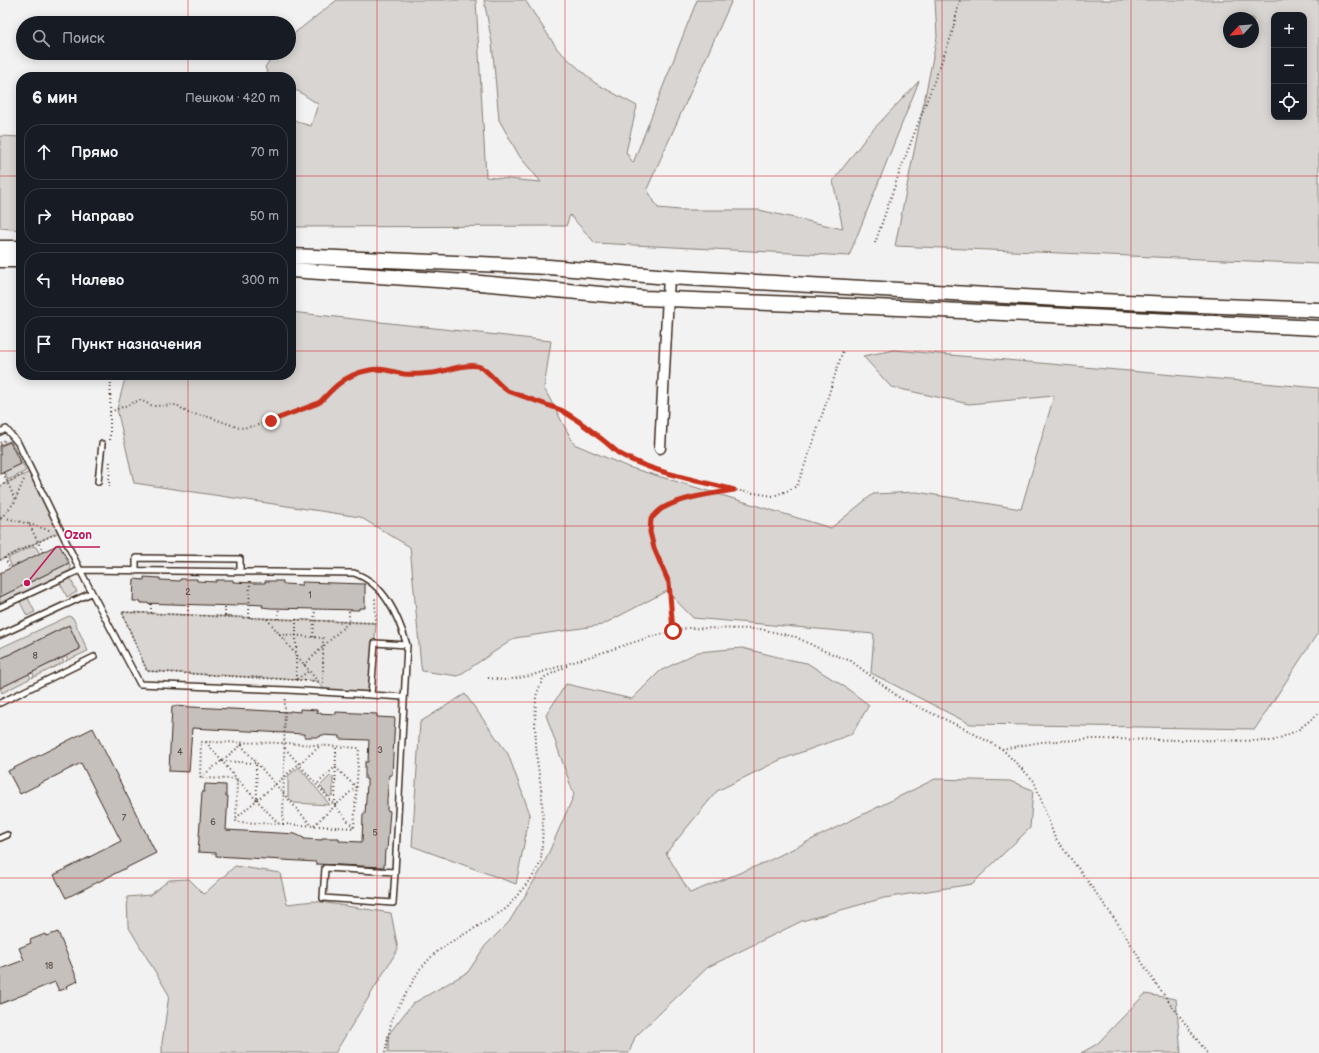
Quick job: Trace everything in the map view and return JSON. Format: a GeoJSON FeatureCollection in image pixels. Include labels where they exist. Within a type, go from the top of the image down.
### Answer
{"type":"FeatureCollection","features":[{"type":"Feature","properties":{"kind":"main road"},"geometry":{"type":"LineString","coordinates":[[0,248],[16,248]]}},
{"type":"Feature","properties":{"kind":"main road"},"geometry":{"type":"LineString","coordinates":[[296,256],[549,267],[669,277],[1076,300],[1319,310]]}},
{"type":"Feature","properties":{"kind":"main road"},"geometry":{"type":"LineString","coordinates":[[0,260],[16,260]]}},
{"type":"Feature","properties":{"kind":"main road"},"geometry":{"type":"LineString","coordinates":[[296,270],[480,282],[644,298],[898,308],[1319,328]]}},
{"type":"Feature","properties":{"kind":"street"},"geometry":{"type":"LineString","coordinates":[[660,448],[669,277]]}},
{"type":"Feature","properties":{"kind":"lane"},"geometry":{"type":"LineString","coordinates":[[0,432],[3,429],[18,444],[91,593],[140,684],[285,690],[404,698]]}},
{"type":"Feature","properties":{"kind":"lane"},"geometry":{"type":"LineString","coordinates":[[98,482],[102,444]]}},
{"type":"Feature","properties":{"kind":"lane"},"geometry":{"type":"LineString","coordinates":[[136,570],[136,558],[240,559],[240,571]]}},
{"type":"Feature","properties":{"kind":"lane"},"geometry":{"type":"LineString","coordinates":[[0,608],[80,570],[354,572],[364,576],[375,585],[389,601],[402,628],[407,645],[395,872],[393,903],[323,898],[325,868],[395,872]]}},
{"type":"Feature","properties":{"kind":"lane"},"geometry":{"type":"LineString","coordinates":[[0,636],[91,593]]}},
{"type":"Feature","properties":{"kind":"lane"},"geometry":{"type":"LineString","coordinates":[[371,695],[375,643],[407,645]]}},
{"type":"Feature","properties":{"kind":"lane"},"geometry":{"type":"LineString","coordinates":[[0,703],[94,657]]}},
{"type":"Feature","properties":{"kind":"lane"},"geometry":{"type":"LineString","coordinates":[[0,838],[7,834]]}},
{"type":"Feature","properties":{"kind":"path"},"geometry":{"type":"LineString","coordinates":[[875,243],[900,171],[951,37],[960,0]]}},
{"type":"Feature","properties":{"kind":"path"},"geometry":{"type":"LineString","coordinates":[[117,409],[140,400],[152,406],[177,406],[188,413],[209,417],[240,428],[248,428],[316,404],[341,382],[354,375],[364,372],[384,370],[402,373],[427,374],[476,366],[486,371],[502,388],[561,410],[586,426],[619,453],[638,463],[734,490],[773,496],[797,486],[814,440],[843,350]]}},
{"type":"Feature","properties":{"kind":"path"},"geometry":{"type":"LineString","coordinates":[[110,412],[111,380]]}},
{"type":"Feature","properties":{"kind":"path"},"geometry":{"type":"LineString","coordinates":[[0,486],[32,471]]}},
{"type":"Feature","properties":{"kind":"path"},"geometry":{"type":"LineString","coordinates":[[3,473],[16,500]]}},
{"type":"Feature","properties":{"kind":"path"},"geometry":{"type":"LineString","coordinates":[[0,518],[8,512],[16,500],[25,474]]}},
{"type":"Feature","properties":{"kind":"path"},"geometry":{"type":"LineString","coordinates":[[673,631],[669,583],[652,543],[650,532],[651,519],[662,508],[676,503],[702,495],[734,490]]}},
{"type":"Feature","properties":{"kind":"path"},"geometry":{"type":"LineString","coordinates":[[0,518],[6,518],[29,524],[57,533],[0,560]]}},
{"type":"Feature","properties":{"kind":"path"},"geometry":{"type":"LineString","coordinates":[[29,524],[43,552]]}},
{"type":"Feature","properties":{"kind":"path"},"geometry":{"type":"LineString","coordinates":[[5,558],[10,568]]}},
{"type":"Feature","properties":{"kind":"path"},"geometry":{"type":"LineString","coordinates":[[249,618],[250,572]]}},
{"type":"Feature","properties":{"kind":"path"},"geometry":{"type":"LineString","coordinates":[[318,681],[147,671],[122,612],[376,623],[375,585]]}},
{"type":"Feature","properties":{"kind":"path"},"geometry":{"type":"LineString","coordinates":[[151,604],[151,613]]}},
{"type":"Feature","properties":{"kind":"path"},"geometry":{"type":"LineString","coordinates":[[188,605],[188,615]]}},
{"type":"Feature","properties":{"kind":"path"},"geometry":{"type":"LineString","coordinates":[[225,606],[225,616]]}},
{"type":"Feature","properties":{"kind":"path"},"geometry":{"type":"LineString","coordinates":[[278,619],[279,608]]}},
{"type":"Feature","properties":{"kind":"path"},"geometry":{"type":"LineString","coordinates":[[313,637],[315,609]]}},
{"type":"Feature","properties":{"kind":"path"},"geometry":{"type":"LineString","coordinates":[[304,665],[349,622],[349,610]]}},
{"type":"Feature","properties":{"kind":"path"},"geometry":{"type":"LineString","coordinates":[[266,618],[304,665],[318,681],[323,688],[323,638],[279,634]]}},
{"type":"Feature","properties":{"kind":"path"},"geometry":{"type":"LineString","coordinates":[[296,620],[296,680]]}},
{"type":"Feature","properties":{"kind":"path"},"geometry":{"type":"LineString","coordinates":[[386,1053],[392,1018],[420,969],[435,953],[507,908],[533,876],[540,862],[543,826],[542,795],[537,760],[535,725],[536,696],[543,678],[594,655],[631,642],[687,628],[760,629],[796,637],[822,650],[851,661],[900,698],[965,729],[1002,749],[1034,781],[1055,838],[1115,920],[1153,980],[1207,1053]]}},
{"type":"Feature","properties":{"kind":"path"},"geometry":{"type":"LineString","coordinates":[[64,657],[67,662]]}},
{"type":"Feature","properties":{"kind":"path"},"geometry":{"type":"LineString","coordinates":[[488,678],[504,680],[530,676],[575,663]]}},
{"type":"Feature","properties":{"kind":"path"},"geometry":{"type":"LineString","coordinates":[[296,680],[309,671]]}},
{"type":"Feature","properties":{"kind":"path"},"geometry":{"type":"LineString","coordinates":[[31,673],[34,679]]}},
{"type":"Feature","properties":{"kind":"path"},"geometry":{"type":"LineString","coordinates":[[283,824],[285,690]]}},
{"type":"Feature","properties":{"kind":"path"},"geometry":{"type":"LineString","coordinates":[[1002,749],[1041,742],[1095,739],[1273,741],[1298,730],[1319,713]]}},
{"type":"Feature","properties":{"kind":"path"},"geometry":{"type":"LineString","coordinates":[[200,778],[201,742],[285,743],[359,748],[354,828]]}},
{"type":"Feature","properties":{"kind":"path"},"geometry":{"type":"LineString","coordinates":[[206,742],[237,779],[278,823]]}},
{"type":"Feature","properties":{"kind":"path"},"geometry":{"type":"LineString","coordinates":[[200,778],[244,742]]}},
{"type":"Feature","properties":{"kind":"path"},"geometry":{"type":"LineString","coordinates":[[241,745],[310,825]]}},
{"type":"Feature","properties":{"kind":"path"},"geometry":{"type":"LineString","coordinates":[[236,818],[321,746]]}},
{"type":"Feature","properties":{"kind":"path"},"geometry":{"type":"LineString","coordinates":[[285,747],[316,786],[354,828]]}},
{"type":"Feature","properties":{"kind":"path"},"geometry":{"type":"LineString","coordinates":[[335,806],[336,747]]}},
{"type":"Feature","properties":{"kind":"path"},"geometry":{"type":"LineString","coordinates":[[222,761],[256,763]]}},
{"type":"Feature","properties":{"kind":"path"},"geometry":{"type":"LineString","coordinates":[[256,763],[257,800]]}},
{"type":"Feature","properties":{"kind":"path"},"geometry":{"type":"LineString","coordinates":[[316,786],[336,767]]}},
{"type":"Feature","properties":{"kind":"path"},"geometry":{"type":"LineString","coordinates":[[336,767],[356,787]]}},
{"type":"Feature","properties":{"kind":"path"},"geometry":{"type":"LineString","coordinates":[[200,778],[237,779]]}},
{"type":"Feature","properties":{"kind":"path"},"geometry":{"type":"LineString","coordinates":[[237,779],[236,822],[354,828]]}},
{"type":"Feature","properties":{"kind":"path"},"geometry":{"type":"LineString","coordinates":[[314,825],[356,787]]}},
{"type":"Feature","properties":{"kind":"shaded area"},"geometry":{"type":"Polygon","coordinates":[[[337,0],[476,0],[486,177],[541,182],[520,157],[499,120],[492,43],[484,0],[525,0],[558,50],[595,83],[637,106],[626,152],[633,163],[697,0],[732,0],[647,189],[658,208],[680,210],[759,210],[843,229],[833,181],[868,135],[919,81],[849,256],[595,243],[570,215],[566,226],[296,227],[296,122],[311,126],[318,104],[296,91],[296,72],[267,72],[265,67],[270,60],[296,60],[296,32],[337,0]]]}},
{"type":"Feature","properties":{"kind":"shaded area"},"geometry":{"type":"Polygon","coordinates":[[[935,0],[1319,0],[1319,264],[895,246],[937,37],[935,0]]]}},
{"type":"Feature","properties":{"kind":"shaded area"},"geometry":{"type":"Polygon","coordinates":[[[0,136],[16,137],[16,230],[0,228],[0,136]]]}},
{"type":"Feature","properties":{"kind":"shaded area"},"geometry":{"type":"Polygon","coordinates":[[[296,313],[551,341],[544,388],[574,444],[628,467],[831,528],[873,494],[917,492],[1021,509],[1054,396],[969,404],[891,387],[863,356],[894,350],[1319,388],[1319,631],[1255,729],[970,724],[871,673],[874,634],[693,618],[667,591],[602,625],[515,638],[458,676],[422,671],[410,547],[360,517],[134,483],[117,409],[125,380],[296,380],[296,313]]]}},
{"type":"Feature","properties":{"kind":"shaded area"},"geometry":{"type":"Polygon","coordinates":[[[11,441],[26,471],[8,480],[4,472],[21,464],[10,442],[0,446],[11,441]]]}},
{"type":"Feature","properties":{"kind":"shaded area"},"geometry":{"type":"Polygon","coordinates":[[[32,471],[61,531],[0,560],[0,486],[32,471]]]}},
{"type":"Feature","properties":{"kind":"shaded area"},"geometry":{"type":"Polygon","coordinates":[[[33,546],[36,547],[40,554],[12,567],[8,558],[33,546]]]}},
{"type":"Feature","properties":{"kind":"shaded area"},"geometry":{"type":"Polygon","coordinates":[[[69,563],[71,569],[69,573],[0,605],[0,597],[69,563]]]}},
{"type":"Feature","properties":{"kind":"shaded area"},"geometry":{"type":"Polygon","coordinates":[[[69,576],[77,592],[67,597],[59,581],[69,576]]]}},
{"type":"Feature","properties":{"kind":"shaded area"},"geometry":{"type":"Polygon","coordinates":[[[27,596],[35,612],[27,616],[19,600],[27,596]]]}},
{"type":"Feature","properties":{"kind":"shaded area"},"geometry":{"type":"Polygon","coordinates":[[[122,612],[376,623],[371,695],[323,692],[323,688],[317,681],[147,671],[122,612]]]}},
{"type":"Feature","properties":{"kind":"shaded area"},"geometry":{"type":"Polygon","coordinates":[[[69,616],[73,618],[88,651],[68,660],[66,656],[80,649],[69,625],[0,659],[0,648],[69,616]]]}},
{"type":"Feature","properties":{"kind":"shaded area"},"geometry":{"type":"Polygon","coordinates":[[[742,648],[807,663],[845,687],[869,705],[852,734],[780,760],[717,791],[666,853],[690,893],[764,863],[935,779],[1010,781],[1033,790],[1030,828],[972,884],[884,898],[802,921],[708,967],[635,1037],[629,1053],[388,1053],[388,1035],[412,1004],[468,972],[485,946],[509,922],[542,868],[574,795],[546,715],[566,684],[632,699],[660,671],[698,652],[742,648]]]}},
{"type":"Feature","properties":{"kind":"shaded area"},"geometry":{"type":"Polygon","coordinates":[[[62,658],[64,662],[35,677],[32,672],[62,658]]]}},
{"type":"Feature","properties":{"kind":"shaded area"},"geometry":{"type":"Polygon","coordinates":[[[29,674],[31,678],[2,693],[0,688],[29,674]]]}},
{"type":"Feature","properties":{"kind":"shaded area"},"geometry":{"type":"Polygon","coordinates":[[[465,694],[508,754],[530,814],[516,884],[412,846],[420,722],[465,694]]]}},
{"type":"Feature","properties":{"kind":"shaded area"},"geometry":{"type":"Polygon","coordinates":[[[299,767],[330,805],[294,803],[288,797],[288,776],[299,767]]]}},
{"type":"Feature","properties":{"kind":"shaded area"},"geometry":{"type":"Polygon","coordinates":[[[330,776],[333,777],[333,795],[329,797],[320,786],[330,776]]]}},
{"type":"Feature","properties":{"kind":"shaded area"},"geometry":{"type":"Polygon","coordinates":[[[235,866],[280,873],[287,904],[314,901],[391,913],[398,949],[335,1053],[162,1053],[169,995],[128,926],[127,897],[150,895],[169,880],[189,879],[204,894],[235,866]]]}},
{"type":"Feature","properties":{"kind":"shaded area"},"geometry":{"type":"Polygon","coordinates":[[[1145,994],[1176,999],[1181,1053],[1081,1053],[1097,1044],[1145,994]]]}},
{"type":"Feature","properties":{"kind":"building"},"geometry":{"type":"Polygon","coordinates":[[[10,442],[21,464],[0,474],[0,446],[10,442]]]}},
{"type":"Feature","properties":{"kind":"building"},"geometry":{"type":"Polygon","coordinates":[[[59,544],[69,563],[0,597],[0,573],[59,544]]]}},
{"type":"Feature","properties":{"kind":"building"},"geometry":{"type":"Polygon","coordinates":[[[144,577],[160,578],[160,580],[180,581],[180,579],[197,579],[197,581],[216,582],[216,580],[233,580],[233,582],[255,583],[265,583],[265,581],[283,581],[283,584],[302,585],[302,582],[365,584],[365,608],[359,608],[359,610],[270,608],[262,607],[263,605],[246,604],[237,604],[237,606],[141,603],[141,601],[133,601],[134,579],[144,580],[144,577]]]}},
{"type":"Feature","properties":{"kind":"building"},"geometry":{"type":"Polygon","coordinates":[[[69,625],[80,649],[0,688],[0,659],[69,625]]]}},
{"type":"Feature","properties":{"kind":"building"},"geometry":{"type":"Polygon","coordinates":[[[172,706],[290,712],[300,712],[300,709],[317,710],[317,713],[336,714],[336,712],[377,714],[377,717],[395,718],[392,775],[389,775],[387,800],[387,810],[390,811],[384,867],[316,864],[316,862],[216,856],[216,853],[198,852],[202,792],[204,792],[205,784],[226,785],[226,796],[228,796],[226,830],[295,834],[304,839],[322,840],[322,838],[339,838],[339,841],[362,842],[363,814],[365,814],[367,784],[367,779],[365,779],[365,762],[368,762],[369,740],[340,739],[340,736],[321,735],[320,737],[304,737],[304,734],[192,728],[189,772],[169,771],[172,706]]]}},
{"type":"Feature","properties":{"kind":"building"},"geometry":{"type":"Polygon","coordinates":[[[93,728],[156,853],[66,898],[54,875],[121,841],[81,763],[20,794],[8,771],[93,728]]]}},
{"type":"Feature","properties":{"kind":"building"},"geometry":{"type":"Polygon","coordinates":[[[58,932],[78,981],[59,991],[55,982],[0,1004],[0,969],[24,960],[19,948],[31,943],[30,940],[45,934],[46,936],[58,932]]]}},
{"type":"Feature","properties":{"kind":"place","name":"Ozon"},"geometry":{"type":"Point","coordinates":[27,583]}},
{"type":"Feature","properties":{"kind":"route"},"geometry":{"type":"LineString","coordinates":[[271,421],[320,402],[345,379],[364,372],[384,370],[414,374],[432,374],[462,367],[476,366],[481,367],[486,371],[502,388],[519,396],[532,399],[561,410],[586,426],[619,453],[638,463],[734,490],[702,495],[676,503],[662,508],[651,519],[650,532],[654,548],[669,583],[673,631]]}}]}
